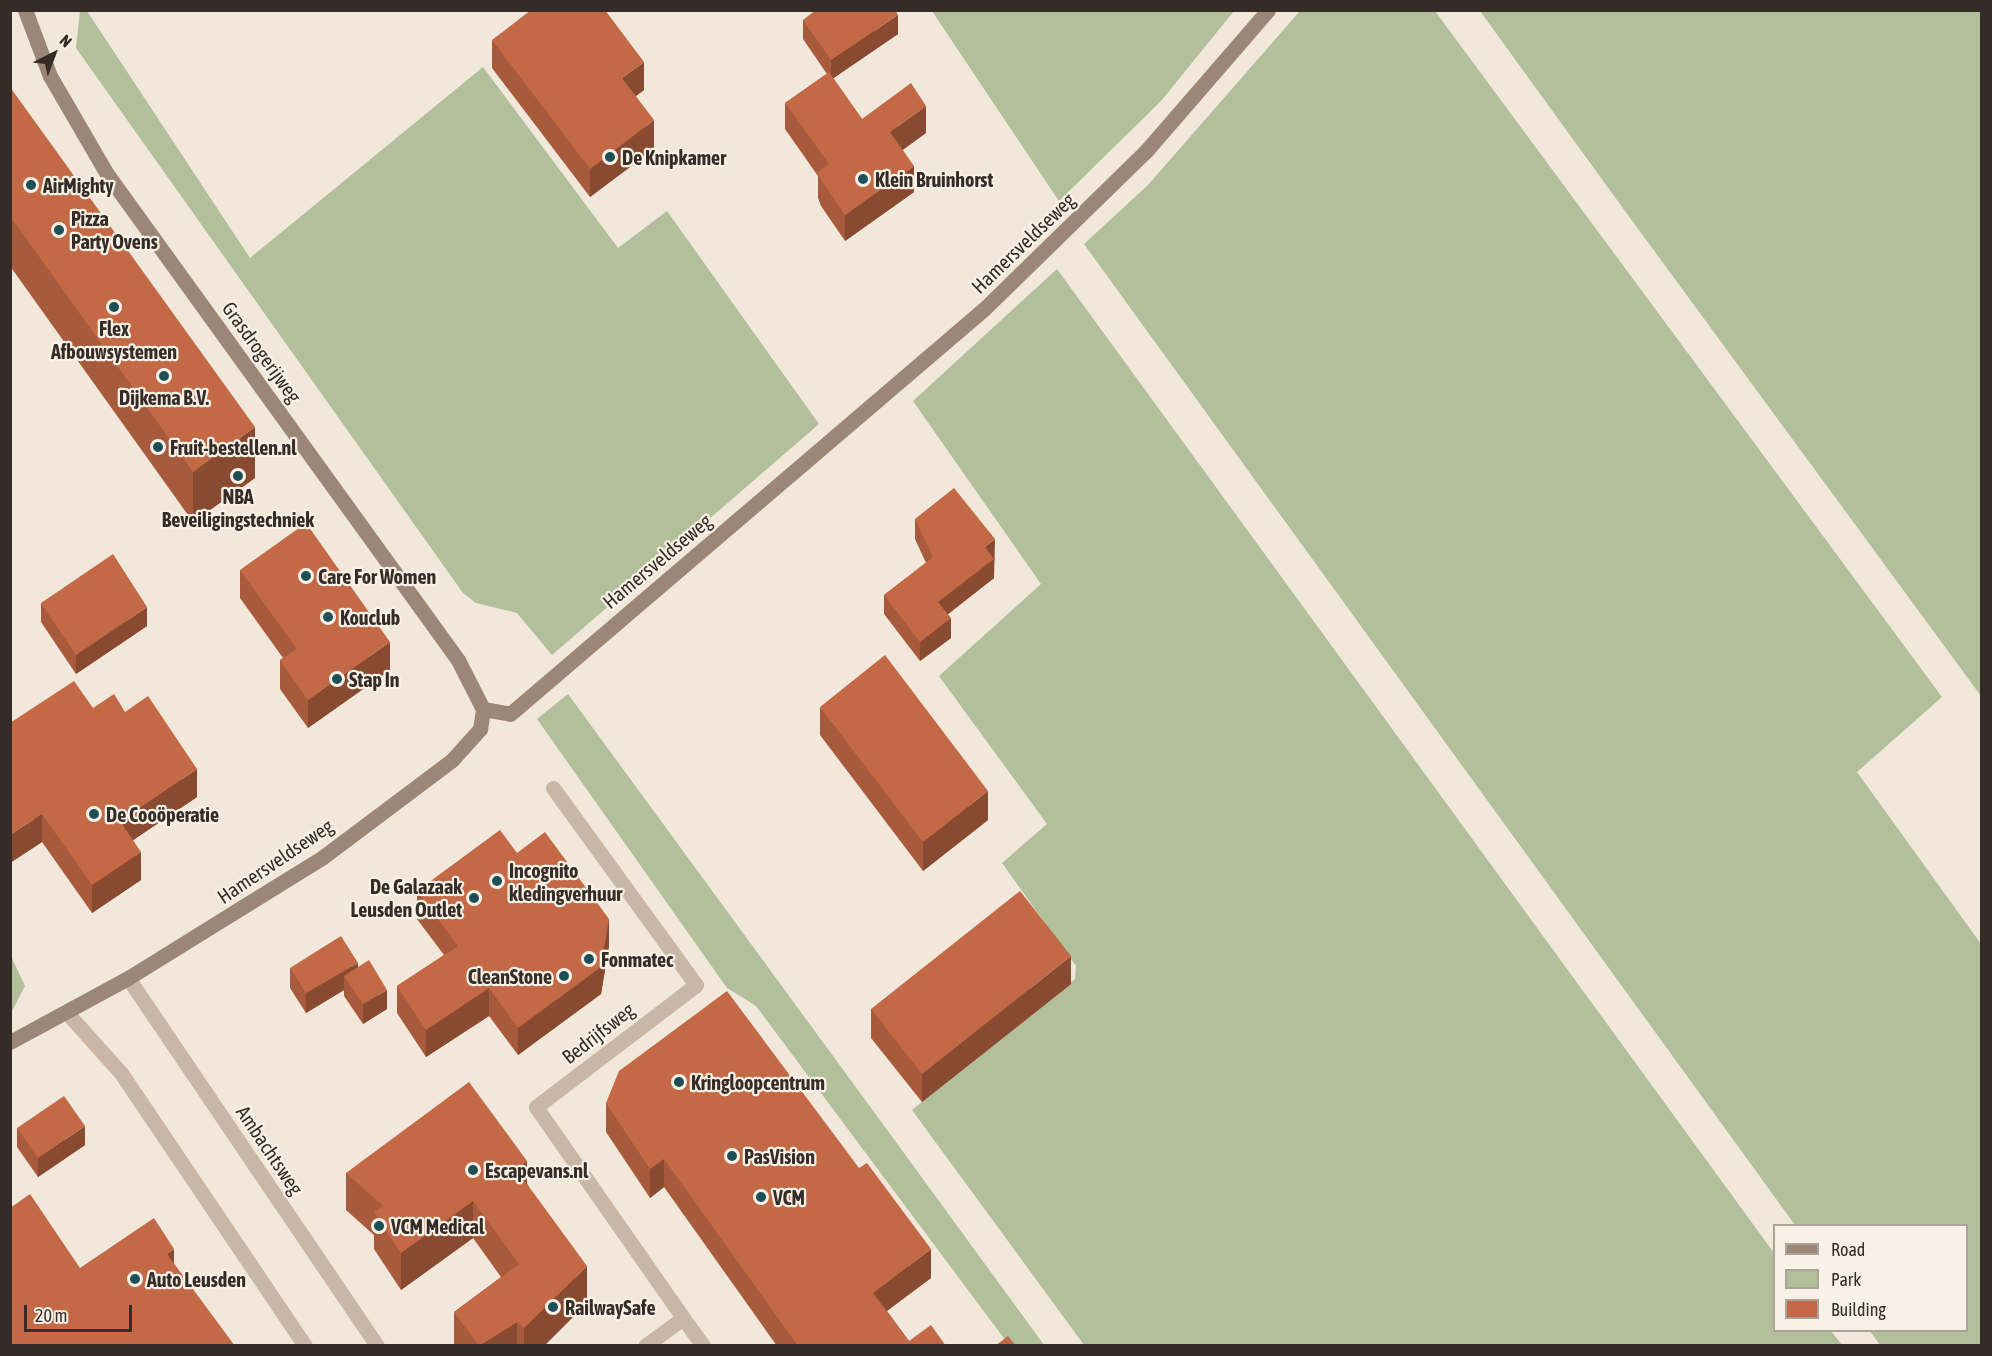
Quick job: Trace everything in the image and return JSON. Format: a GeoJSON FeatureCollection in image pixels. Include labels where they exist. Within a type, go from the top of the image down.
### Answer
{"type":"FeatureCollection","features":[{"type":"Feature","properties":{"kind":"street","name":"Grasdrogerijweg"},"geometry":{"type":"LineString","coordinates":[[25,10],[50,76],[107,174],[458,660],[483,709]]}},
{"type":"Feature","properties":{"kind":"street","name":"Hamersveldseweg"},"geometry":{"type":"LineString","coordinates":[[10,1042],[68,1014],[323,857],[452,760],[480,729],[483,709],[510,714],[984,309],[1146,151],[1268,10]]}},
{"type":"Feature","properties":{"kind":"street","name":"Bedrijfsweg"},"geometry":{"type":"LineString","coordinates":[[553,788],[696,984],[536,1107],[703,1346]]}},
{"type":"Feature","properties":{"kind":"street","name":"Ambachtsweg"},"geometry":{"type":"LineString","coordinates":[[128,978],[377,1346]]}},
{"type":"Feature","properties":{"kind":"street"},"geometry":{"type":"LineString","coordinates":[[68,1014],[121,1073],[305,1346]]}},
{"type":"Feature","properties":{"kind":"street"},"geometry":{"type":"LineString","coordinates":[[645,1346],[683,1318]]}},
{"type":"Feature","properties":{"kind":"green space"},"geometry":{"type":"Polygon","coordinates":[[[80,11],[87,11],[250,258],[483,67],[618,248],[667,211],[819,424],[552,655],[517,613],[476,603],[463,593],[76,48],[80,11]]]}},
{"type":"Feature","properties":{"kind":"green space"},"geometry":{"type":"Polygon","coordinates":[[[932,11],[1234,11],[1161,101],[1059,201],[932,11]]]}},
{"type":"Feature","properties":{"kind":"green space"},"geometry":{"type":"Polygon","coordinates":[[[1300,11],[1435,11],[1942,697],[1857,772],[1981,944],[1981,1345],[1880,1345],[1871,1332],[1968,1332],[1968,1224],[1794,1224],[1084,244],[1148,185],[1300,11]]]}},
{"type":"Feature","properties":{"kind":"green space"},"geometry":{"type":"Polygon","coordinates":[[[1480,11],[1981,11],[1981,696],[1625,211],[1480,11]]]}},
{"type":"Feature","properties":{"kind":"green space"},"geometry":{"type":"Polygon","coordinates":[[[1057,269],[1773,1252],[1773,1332],[1832,1332],[1842,1345],[1084,1345],[912,1110],[1075,979],[1076,966],[1002,863],[1047,824],[939,676],[1041,584],[913,401],[1057,269]]]}},
{"type":"Feature","properties":{"kind":"green space"},"geometry":{"type":"Polygon","coordinates":[[[568,694],[1044,1345],[1009,1345],[756,1006],[727,988],[537,719],[568,694]]]}},
{"type":"Feature","properties":{"kind":"green space"},"geometry":{"type":"Polygon","coordinates":[[[10,954],[25,986],[11,1013],[10,1013],[10,954]]]}},
{"type":"Feature","properties":{"kind":"building"},"geometry":{"type":"Polygon","coordinates":[[[531,10],[605,10],[644,62],[622,78],[654,120],[590,169],[492,40],[531,10]]]}},
{"type":"Feature","properties":{"kind":"building"},"geometry":{"type":"Polygon","coordinates":[[[816,10],[895,10],[898,15],[831,60],[803,20],[816,10]]]}},
{"type":"Feature","properties":{"kind":"building"},"geometry":{"type":"Polygon","coordinates":[[[829,72],[862,119],[911,83],[926,106],[890,132],[914,166],[845,215],[818,172],[829,164],[785,103],[829,72]]]}},
{"type":"Feature","properties":{"kind":"building"},"geometry":{"type":"Polygon","coordinates":[[[10,87],[255,427],[193,472],[10,216],[10,87]]]}},
{"type":"Feature","properties":{"kind":"building"},"geometry":{"type":"Polygon","coordinates":[[[954,488],[995,539],[985,547],[994,559],[938,602],[951,618],[920,642],[884,595],[933,557],[915,519],[954,488]]]}},
{"type":"Feature","properties":{"kind":"building"},"geometry":{"type":"Polygon","coordinates":[[[306,523],[390,642],[308,700],[280,660],[297,649],[240,570],[306,523]]]}},
{"type":"Feature","properties":{"kind":"building"},"geometry":{"type":"Polygon","coordinates":[[[113,554],[147,607],[76,655],[41,603],[113,554]]]}},
{"type":"Feature","properties":{"kind":"building"},"geometry":{"type":"Polygon","coordinates":[[[885,655],[988,791],[923,842],[820,707],[885,655]]]}},
{"type":"Feature","properties":{"kind":"building","name":"De Cooöperatie"},"geometry":{"type":"Polygon","coordinates":[[[74,681],[93,708],[114,694],[125,712],[148,696],[197,769],[120,821],[141,852],[92,885],[42,814],[10,835],[10,723],[74,681]]]}},
{"type":"Feature","properties":{"kind":"building"},"geometry":{"type":"Polygon","coordinates":[[[500,830],[517,853],[545,832],[609,919],[601,967],[518,1028],[489,988],[426,1030],[397,986],[458,946],[417,891],[500,830]]]}},
{"type":"Feature","properties":{"kind":"building"},"geometry":{"type":"Polygon","coordinates":[[[1020,891],[1071,956],[922,1074],[871,1009],[1020,891]]]}},
{"type":"Feature","properties":{"kind":"building"},"geometry":{"type":"Polygon","coordinates":[[[341,936],[358,963],[306,993],[290,968],[341,936]]]}},
{"type":"Feature","properties":{"kind":"building"},"geometry":{"type":"Polygon","coordinates":[[[369,960],[387,990],[363,1004],[344,976],[369,960]]]}},
{"type":"Feature","properties":{"kind":"building"},"geometry":{"type":"Polygon","coordinates":[[[727,991],[859,1168],[867,1163],[931,1249],[873,1293],[909,1341],[931,1325],[946,1346],[798,1346],[664,1159],[650,1169],[606,1103],[619,1071],[727,991]]]}},
{"type":"Feature","properties":{"kind":"building"},"geometry":{"type":"Polygon","coordinates":[[[469,1082],[527,1161],[516,1169],[587,1266],[524,1328],[517,1322],[479,1346],[454,1312],[519,1264],[473,1201],[401,1253],[374,1212],[383,1206],[346,1173],[469,1082]]]}},
{"type":"Feature","properties":{"kind":"building"},"geometry":{"type":"Polygon","coordinates":[[[64,1096],[85,1126],[38,1158],[17,1128],[64,1096]]]}},
{"type":"Feature","properties":{"kind":"building"},"geometry":{"type":"Polygon","coordinates":[[[30,1194],[80,1268],[154,1218],[174,1249],[167,1254],[235,1346],[10,1346],[10,1208],[30,1194]]]}},
{"type":"Feature","properties":{"kind":"building"},"geometry":{"type":"Polygon","coordinates":[[[1008,1336],[1016,1346],[995,1346],[1008,1336]]]}},
{"type":"Feature","properties":{"kind":"place","name":"De Knipkamer"},"geometry":{"type":"Point","coordinates":[610,157]}},
{"type":"Feature","properties":{"kind":"place","name":"Klein Bruinhorst"},"geometry":{"type":"Point","coordinates":[863,179]}},
{"type":"Feature","properties":{"kind":"place","name":"AirMighty"},"geometry":{"type":"Point","coordinates":[31,185]}},
{"type":"Feature","properties":{"kind":"place","name":"Pizza Party Ovens"},"geometry":{"type":"Point","coordinates":[59,230]}},
{"type":"Feature","properties":{"kind":"place","name":"Flex Afbouwsystemen"},"geometry":{"type":"Point","coordinates":[114,307]}},
{"type":"Feature","properties":{"kind":"place","name":"Dijkema B.V."},"geometry":{"type":"Point","coordinates":[164,376]}},
{"type":"Feature","properties":{"kind":"place","name":"Fruit-bestellen.nl"},"geometry":{"type":"Point","coordinates":[158,447]}},
{"type":"Feature","properties":{"kind":"place","name":"NBA Beveiligingstechniek"},"geometry":{"type":"Point","coordinates":[238,476]}},
{"type":"Feature","properties":{"kind":"place","name":"Care For Women"},"geometry":{"type":"Point","coordinates":[306,576]}},
{"type":"Feature","properties":{"kind":"place","name":"Kouclub"},"geometry":{"type":"Point","coordinates":[328,617]}},
{"type":"Feature","properties":{"kind":"place","name":"Stap In"},"geometry":{"type":"Point","coordinates":[337,679]}},
{"type":"Feature","properties":{"kind":"place","name":"De Cooöperatie"},"geometry":{"type":"Point","coordinates":[94,814]}},
{"type":"Feature","properties":{"kind":"place","name":"Incognito kledingverhuur"},"geometry":{"type":"Point","coordinates":[497,881]}},
{"type":"Feature","properties":{"kind":"place","name":"De Galazaak Leusden Outlet"},"geometry":{"type":"Point","coordinates":[474,898]}},
{"type":"Feature","properties":{"kind":"place","name":"Fonmatec"},"geometry":{"type":"Point","coordinates":[589,959]}},
{"type":"Feature","properties":{"kind":"place","name":"CleanStone"},"geometry":{"type":"Point","coordinates":[564,976]}},
{"type":"Feature","properties":{"kind":"place","name":"Kringloopcentrum"},"geometry":{"type":"Point","coordinates":[679,1082]}},
{"type":"Feature","properties":{"kind":"place","name":"PasVision"},"geometry":{"type":"Point","coordinates":[732,1156]}},
{"type":"Feature","properties":{"kind":"place","name":"Escapevans.nl"},"geometry":{"type":"Point","coordinates":[473,1170]}},
{"type":"Feature","properties":{"kind":"place","name":"VCM"},"geometry":{"type":"Point","coordinates":[761,1197]}},
{"type":"Feature","properties":{"kind":"place","name":"VCM Medical"},"geometry":{"type":"Point","coordinates":[379,1226]}},
{"type":"Feature","properties":{"kind":"place","name":"Auto Leusden"},"geometry":{"type":"Point","coordinates":[135,1279]}},
{"type":"Feature","properties":{"kind":"place","name":"RailwaySafe"},"geometry":{"type":"Point","coordinates":[553,1307]}}]}
